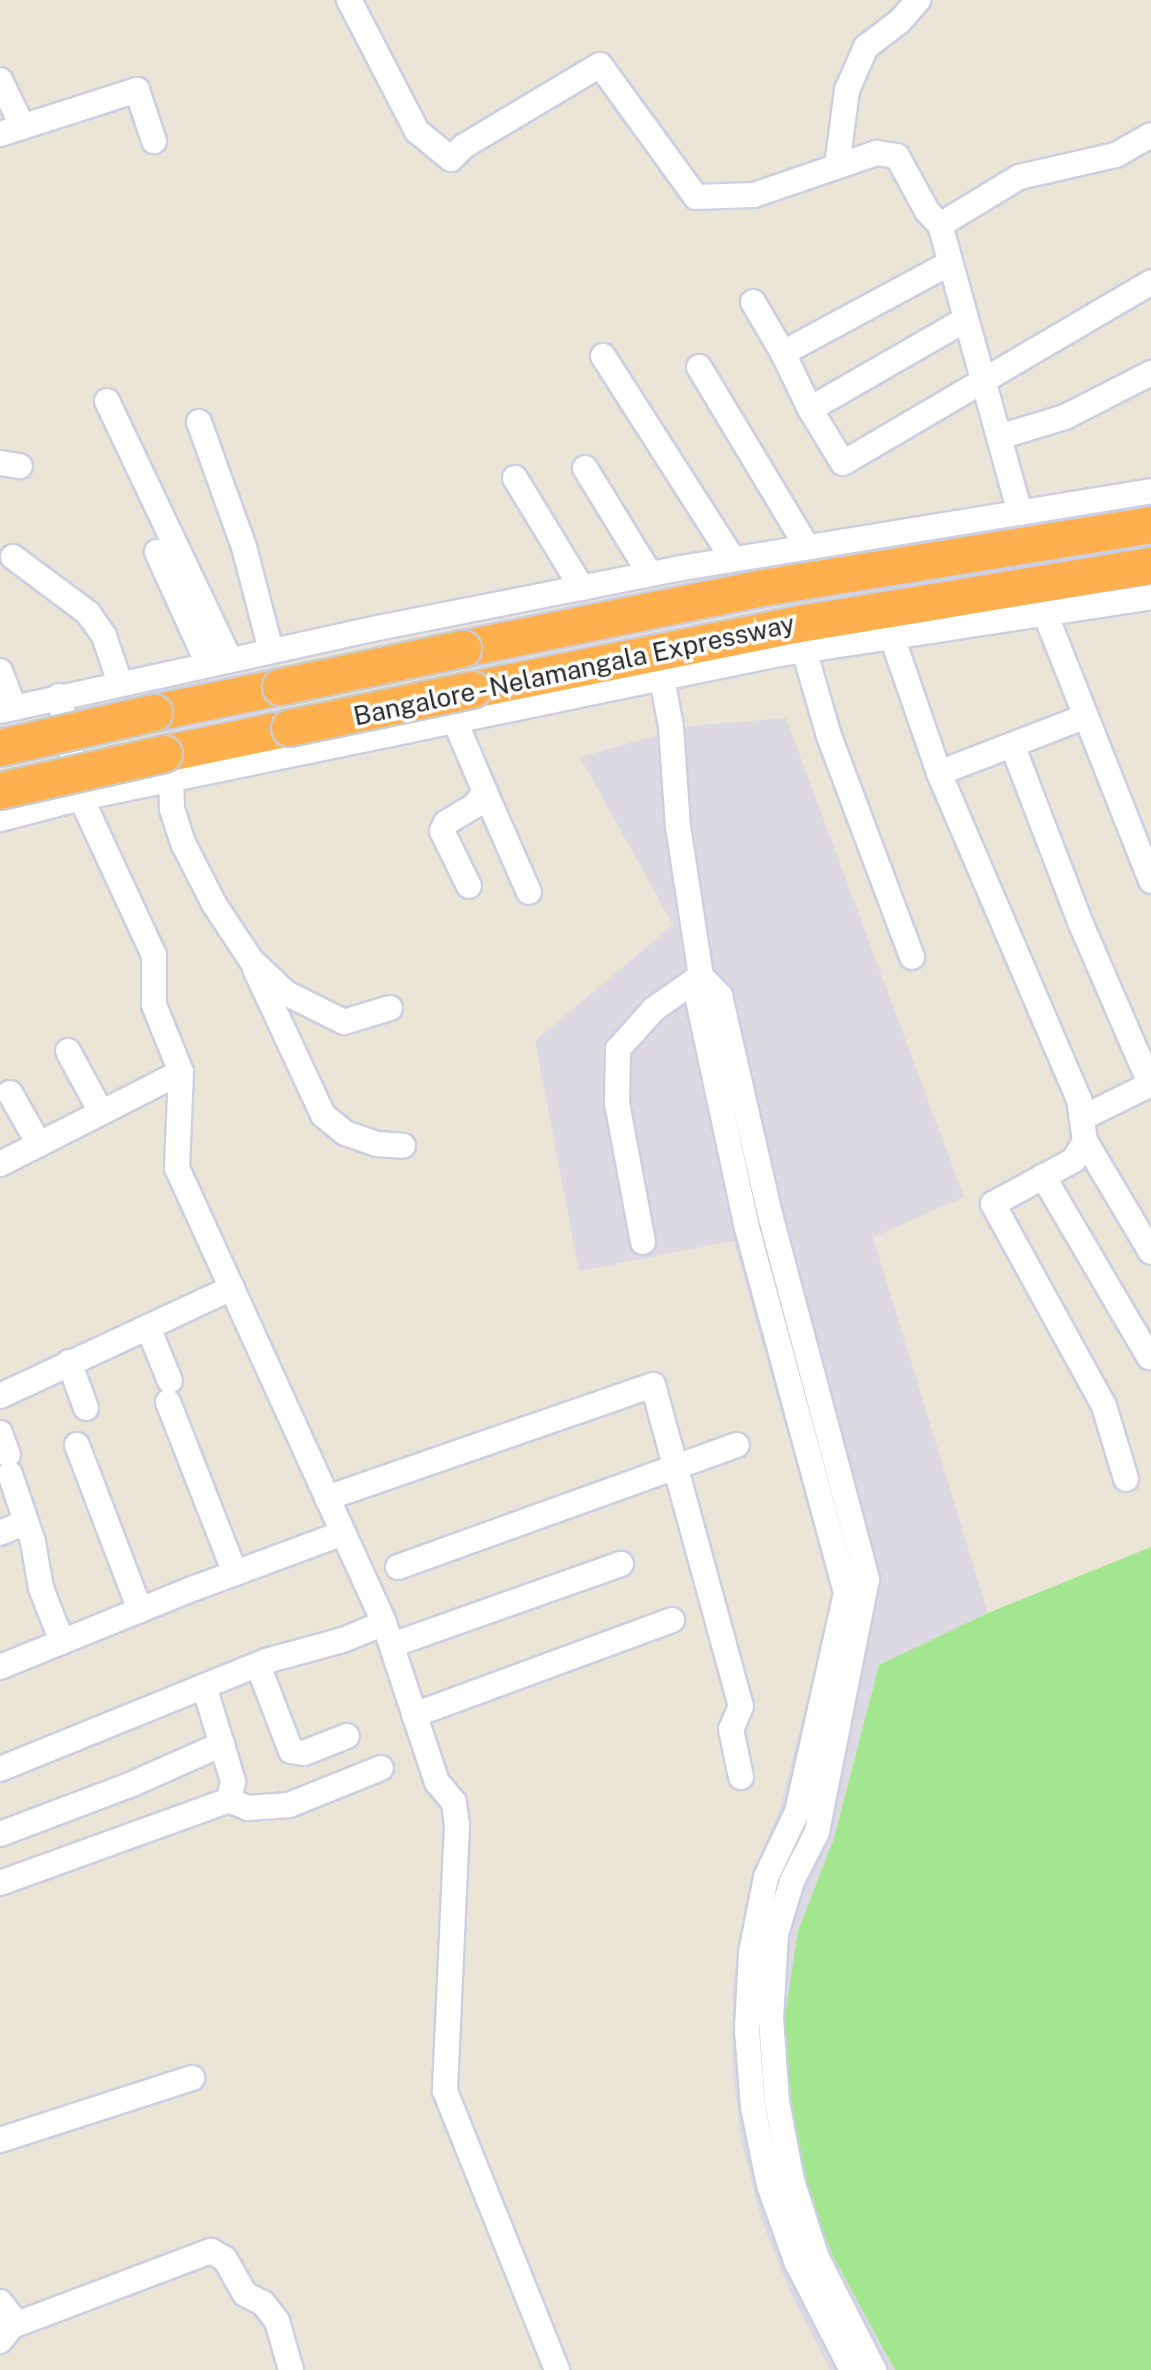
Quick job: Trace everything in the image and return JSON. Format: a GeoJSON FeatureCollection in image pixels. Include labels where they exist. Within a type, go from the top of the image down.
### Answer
{"type":"FeatureCollection","features":[{"type":"Feature","properties":{"kind":"highway","name":"Bangalore - Nelamangala Expressway"},"geometry":{"type":"LineString","coordinates":[[0,748],[118,720],[769,587],[1151,525]]}},
{"type":"Feature","properties":{"kind":"highway","name":"Bangalore - Nelamangala Expressway"},"geometry":{"type":"LineString","coordinates":[[0,791],[95,767],[784,627],[1151,566]]}},
{"type":"Feature","properties":{"kind":"street"},"geometry":{"type":"LineString","coordinates":[[349,0],[417,131],[451,159],[464,146],[600,65],[696,197],[754,195],[877,153],[897,156],[940,225],[1020,513]]}},
{"type":"Feature","properties":{"kind":"street"},"geometry":{"type":"LineString","coordinates":[[837,166],[847,90],[866,47],[900,21],[918,0]]}},
{"type":"Feature","properties":{"kind":"street"},"geometry":{"type":"LineString","coordinates":[[0,80],[12,131],[137,90],[154,141]]}},
{"type":"Feature","properties":{"kind":"street"},"geometry":{"type":"LineString","coordinates":[[940,225],[1019,177],[1116,155],[1151,135]]}},
{"type":"Feature","properties":{"kind":"street"},"geometry":{"type":"LineString","coordinates":[[783,353],[950,263]]}},
{"type":"Feature","properties":{"kind":"street"},"geometry":{"type":"LineString","coordinates":[[753,302],[783,353],[810,409],[843,463],[1151,282]]}},
{"type":"Feature","properties":{"kind":"street"},"geometry":{"type":"LineString","coordinates":[[810,409],[965,320]]}},
{"type":"Feature","properties":{"kind":"street"},"geometry":{"type":"LineString","coordinates":[[603,356],[733,559]]}},
{"type":"Feature","properties":{"kind":"street"},"geometry":{"type":"LineString","coordinates":[[699,367],[807,547]]}},
{"type":"Feature","properties":{"kind":"street"},"geometry":{"type":"LineString","coordinates":[[999,437],[1065,417],[1151,373]]}},
{"type":"Feature","properties":{"kind":"street"},"geometry":{"type":"LineString","coordinates":[[107,401],[219,662]]}},
{"type":"Feature","properties":{"kind":"street"},"geometry":{"type":"LineString","coordinates":[[199,422],[244,547],[271,651]]}},
{"type":"Feature","properties":{"kind":"street"},"geometry":{"type":"LineString","coordinates":[[585,468],[650,574]]}},
{"type":"Feature","properties":{"kind":"street"},"geometry":{"type":"LineString","coordinates":[[515,478],[582,588]]}},
{"type":"Feature","properties":{"kind":"street"},"geometry":{"type":"LineString","coordinates":[[0,671],[7,709],[373,629],[650,574],[1151,491]]}},
{"type":"Feature","properties":{"kind":"street"},"geometry":{"type":"LineString","coordinates":[[157,552],[219,662]]}},
{"type":"Feature","properties":{"kind":"street"},"geometry":{"type":"LineString","coordinates":[[13,557],[88,613],[104,636],[120,683]]}},
{"type":"Feature","properties":{"kind":"street"},"geometry":{"type":"LineString","coordinates":[[0,819],[81,798],[804,650],[1151,597]]}},
{"type":"Feature","properties":{"kind":"street"},"geometry":{"type":"LineString","coordinates":[[1045,613],[1151,881]]}},
{"type":"Feature","properties":{"kind":"street"},"geometry":{"type":"LineString","coordinates":[[373,629],[385,735]]}},
{"type":"Feature","properties":{"kind":"street"},"geometry":{"type":"LineString","coordinates":[[892,637],[939,773],[1079,1099],[1083,1129],[1151,1252]]}},
{"type":"Feature","properties":{"kind":"street"},"geometry":{"type":"LineString","coordinates":[[804,650],[829,736],[912,957]]}},
{"type":"Feature","properties":{"kind":"street"},"geometry":{"type":"LineString","coordinates":[[662,678],[671,727],[678,826],[697,979],[747,1228],[846,1593],[797,1812],[766,1877],[760,1902],[751,1953],[747,2030],[753,2107],[769,2185],[797,2263],[852,2370]]}},
{"type":"Feature","properties":{"kind":"street"},"geometry":{"type":"LineString","coordinates":[[59,696],[81,798],[154,955],[154,1005],[181,1072],[177,1168],[388,1634],[437,1782],[454,1802],[457,1825],[445,2091],[557,2370]]}},
{"type":"Feature","properties":{"kind":"street"},"geometry":{"type":"LineString","coordinates":[[939,773],[1013,747],[1084,717]]}},
{"type":"Feature","properties":{"kind":"street"},"geometry":{"type":"LineString","coordinates":[[455,721],[529,892]]}},
{"type":"Feature","properties":{"kind":"street"},"geometry":{"type":"LineString","coordinates":[[1013,747],[1081,924],[1151,1085],[1083,1129],[1074,1160],[993,1204],[1104,1406],[1126,1479]]}},
{"type":"Feature","properties":{"kind":"street"},"geometry":{"type":"LineString","coordinates":[[171,780],[172,809],[184,845],[214,904],[251,960],[323,1115],[345,1133],[377,1144],[403,1146]]}},
{"type":"Feature","properties":{"kind":"street"},"geometry":{"type":"LineString","coordinates":[[469,886],[442,831],[446,823],[474,806],[485,792]]}},
{"type":"Feature","properties":{"kind":"street"},"geometry":{"type":"LineString","coordinates":[[251,960],[286,993],[344,1022],[390,1008]]}},
{"type":"Feature","properties":{"kind":"street"},"geometry":{"type":"LineString","coordinates":[[643,1242],[617,1103],[618,1049],[654,1009],[697,979]]}},
{"type":"Feature","properties":{"kind":"street"},"geometry":{"type":"LineString","coordinates":[[697,979],[720,996],[771,1218],[867,1579],[817,1832],[792,1881],[776,1934],[771,2018],[777,2102],[792,2181],[817,2258],[874,2370]]}},
{"type":"Feature","properties":{"kind":"street"},"geometry":{"type":"LineString","coordinates":[[68,1051],[101,1112]]}},
{"type":"Feature","properties":{"kind":"street"},"geometry":{"type":"LineString","coordinates":[[0,1164],[181,1072]]}},
{"type":"Feature","properties":{"kind":"street"},"geometry":{"type":"LineString","coordinates":[[10,1093],[39,1144]]}},
{"type":"Feature","properties":{"kind":"street"},"geometry":{"type":"LineString","coordinates":[[1043,1176],[1149,1357]]}},
{"type":"Feature","properties":{"kind":"street"},"geometry":{"type":"LineString","coordinates":[[0,1396],[232,1288]]}},
{"type":"Feature","properties":{"kind":"street"},"geometry":{"type":"LineString","coordinates":[[148,1327],[235,1573]]}},
{"type":"Feature","properties":{"kind":"street"},"geometry":{"type":"LineString","coordinates":[[69,1362],[86,1408]]}},
{"type":"Feature","properties":{"kind":"street"},"geometry":{"type":"LineString","coordinates":[[327,1498],[653,1385],[741,1706],[731,1729],[741,1777]]}},
{"type":"Feature","properties":{"kind":"street"},"geometry":{"type":"LineString","coordinates":[[77,1445],[140,1610]]}},
{"type":"Feature","properties":{"kind":"street"},"geometry":{"type":"LineString","coordinates":[[398,1567],[737,1445]]}},
{"type":"Feature","properties":{"kind":"street"},"geometry":{"type":"LineString","coordinates":[[6,1454],[41,1588],[62,1642]]}},
{"type":"Feature","properties":{"kind":"street"},"geometry":{"type":"LineString","coordinates":[[0,1533],[26,1522]]}},
{"type":"Feature","properties":{"kind":"street"},"geometry":{"type":"LineString","coordinates":[[0,1667],[343,1533]]}},
{"type":"Feature","properties":{"kind":"street"},"geometry":{"type":"LineString","coordinates":[[0,1769],[258,1665],[343,1640],[388,1634],[621,1564]]}},
{"type":"Feature","properties":{"kind":"street"},"geometry":{"type":"LineString","coordinates":[[414,1715],[672,1620]]}},
{"type":"Feature","properties":{"kind":"street"},"geometry":{"type":"LineString","coordinates":[[258,1665],[291,1751],[304,1753],[347,1736]]}},
{"type":"Feature","properties":{"kind":"street"},"geometry":{"type":"LineString","coordinates":[[204,1686],[233,1781],[229,1800]]}},
{"type":"Feature","properties":{"kind":"street"},"geometry":{"type":"LineString","coordinates":[[0,1834],[130,1785],[222,1744]]}},
{"type":"Feature","properties":{"kind":"street"},"geometry":{"type":"LineString","coordinates":[[0,1883],[229,1800],[248,1808],[289,1805],[381,1768]]}},
{"type":"Feature","properties":{"kind":"street"},"geometry":{"type":"LineString","coordinates":[[0,2140],[192,2078]]}},
{"type":"Feature","properties":{"kind":"street"},"geometry":{"type":"LineString","coordinates":[[6,2334],[211,2251],[225,2259],[245,2294],[263,2303],[277,2321],[291,2370]]}},
{"type":"Feature","properties":{"kind":"street"},"geometry":{"type":"LineString","coordinates":[[0,2302],[11,2316],[6,2334]]}},
{"type":"Feature","properties":{"kind":"shaded area"},"geometry":{"type":"Polygon","coordinates":[[[786,718],[964,1197],[873,1237],[988,1613],[879,1665],[834,1838],[798,1931],[808,2196],[834,2258],[895,2370],[830,2370],[791,2294],[761,2219],[741,2140],[732,2062],[733,1984],[745,1907],[755,1869],[780,1809],[833,1598],[734,1241],[579,1271],[535,1041],[673,925],[580,757],[691,726],[786,718]]]}},
{"type":"Feature","properties":{"kind":"green space"},"geometry":{"type":"Polygon","coordinates":[[[1151,1547],[1151,2370],[895,2370],[834,2258],[808,2196],[790,2131],[783,2029],[798,1931],[834,1838],[879,1665],[988,1613],[1151,1547]]]}}]}
